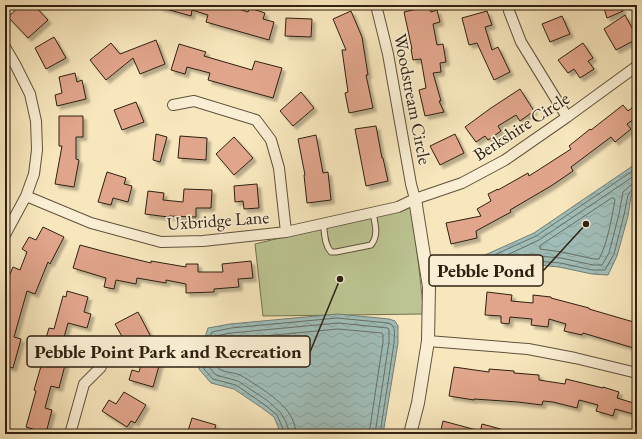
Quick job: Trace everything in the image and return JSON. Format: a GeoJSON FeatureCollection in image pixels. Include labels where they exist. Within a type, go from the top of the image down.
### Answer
{"type":"FeatureCollection","features":[{"type":"Feature","properties":{"kind":"street","name":"Woodstream Circle"},"geometry":{"type":"LineString","coordinates":[[376,5],[388,54],[415,199]]}},
{"type":"Feature","properties":{"kind":"street"},"geometry":{"type":"LineString","coordinates":[[508,5],[522,42],[567,117]]}},
{"type":"Feature","properties":{"kind":"street"},"geometry":{"type":"LineString","coordinates":[[5,47],[30,94],[36,122],[37,150],[34,174],[26,196],[5,235]]}},
{"type":"Feature","properties":{"kind":"street","name":"Berkshire Circle"},"geometry":{"type":"LineString","coordinates":[[415,199],[462,183],[505,160],[637,66]]}},
{"type":"Feature","properties":{"kind":"street"},"geometry":{"type":"LineString","coordinates":[[173,105],[194,101],[256,120],[271,140],[279,168],[286,232]]}},
{"type":"Feature","properties":{"kind":"street","name":"Uxbridge Lane"},"geometry":{"type":"LineString","coordinates":[[26,196],[91,223],[161,242],[203,241],[286,232],[398,207],[415,199]]}},
{"type":"Feature","properties":{"kind":"street"},"geometry":{"type":"LineString","coordinates":[[410,434],[418,403],[428,341],[429,286],[415,199]]}},
{"type":"Feature","properties":{"kind":"street"},"geometry":{"type":"LineString","coordinates":[[428,341],[528,349],[575,358],[637,373]]}},
{"type":"Feature","properties":{"kind":"street"},"geometry":{"type":"LineString","coordinates":[[70,434],[84,384],[101,367]]}},
{"type":"Feature","properties":{"kind":"lane"},"geometry":{"type":"LineString","coordinates":[[324,223],[326,244],[331,252],[371,245],[374,242],[376,232],[373,213]]}},
{"type":"Feature","properties":{"kind":"green space"},"geometry":{"type":"Polygon","coordinates":[[[412,206],[424,314],[263,316],[255,244],[412,206]]]}},
{"type":"Feature","properties":{"kind":"water"},"geometry":{"type":"Polygon","coordinates":[[[637,163],[637,191],[631,196],[628,216],[617,256],[608,275],[592,274],[559,267],[526,264],[484,274],[473,272],[470,265],[476,259],[534,233],[637,163]]]}},
{"type":"Feature","properties":{"kind":"water"},"geometry":{"type":"Polygon","coordinates":[[[338,314],[389,319],[395,321],[398,326],[398,343],[383,434],[281,434],[274,417],[234,389],[211,383],[199,369],[200,353],[208,328],[230,324],[338,314]]]}},
{"type":"Feature","properties":{"kind":"building"},"geometry":{"type":"Polygon","coordinates":[[[21,5],[28,10],[34,5],[48,20],[28,38],[8,17],[21,5]]]}},
{"type":"Feature","properties":{"kind":"building"},"geometry":{"type":"Polygon","coordinates":[[[160,5],[226,5],[248,12],[250,8],[265,13],[263,19],[274,22],[269,40],[206,22],[208,15],[192,10],[191,16],[159,7],[160,5]]]}},
{"type":"Feature","properties":{"kind":"building"},"geometry":{"type":"Polygon","coordinates":[[[603,5],[619,5],[623,11],[607,18],[603,5]]]}},
{"type":"Feature","properties":{"kind":"building"},"geometry":{"type":"Polygon","coordinates":[[[429,6],[431,12],[437,10],[440,22],[433,24],[437,45],[443,44],[446,62],[440,63],[441,72],[433,73],[441,101],[439,101],[444,112],[425,116],[419,90],[426,88],[421,59],[413,60],[404,12],[429,6]]]}},
{"type":"Feature","properties":{"kind":"building"},"geometry":{"type":"Polygon","coordinates":[[[351,11],[362,37],[368,75],[366,75],[373,108],[349,113],[345,93],[348,92],[342,50],[346,50],[333,19],[351,11]]]}},
{"type":"Feature","properties":{"kind":"building"},"geometry":{"type":"Polygon","coordinates":[[[487,11],[492,25],[485,27],[492,50],[498,47],[510,72],[494,80],[477,43],[469,45],[462,18],[487,11]]]}},
{"type":"Feature","properties":{"kind":"building"},"geometry":{"type":"Polygon","coordinates":[[[625,15],[637,39],[616,50],[604,29],[625,15]]]}},
{"type":"Feature","properties":{"kind":"building"},"geometry":{"type":"Polygon","coordinates":[[[562,16],[570,34],[550,42],[542,24],[562,16]]]}},
{"type":"Feature","properties":{"kind":"building"},"geometry":{"type":"Polygon","coordinates":[[[286,18],[312,19],[311,37],[285,36],[286,18]]]}},
{"type":"Feature","properties":{"kind":"building"},"geometry":{"type":"Polygon","coordinates":[[[54,37],[66,58],[46,69],[35,48],[54,37]]]}},
{"type":"Feature","properties":{"kind":"building"},"geometry":{"type":"Polygon","coordinates":[[[156,40],[165,64],[140,74],[133,58],[106,80],[90,60],[111,43],[120,54],[156,40]]]}},
{"type":"Feature","properties":{"kind":"building"},"geometry":{"type":"Polygon","coordinates":[[[583,43],[593,58],[588,61],[594,69],[580,78],[574,69],[568,73],[558,60],[583,43]]]}},
{"type":"Feature","properties":{"kind":"building"},"geometry":{"type":"Polygon","coordinates":[[[179,44],[206,52],[204,56],[252,70],[255,61],[282,68],[273,98],[208,80],[210,73],[187,67],[185,74],[171,70],[179,44]]]}},
{"type":"Feature","properties":{"kind":"building"},"geometry":{"type":"Polygon","coordinates":[[[75,73],[77,82],[82,80],[86,99],[57,106],[55,95],[62,93],[59,77],[75,73]]]}},
{"type":"Feature","properties":{"kind":"building"},"geometry":{"type":"Polygon","coordinates":[[[520,89],[534,111],[520,121],[516,115],[498,126],[501,131],[488,140],[485,136],[476,142],[465,127],[520,89]]]}},
{"type":"Feature","properties":{"kind":"building"},"geometry":{"type":"Polygon","coordinates":[[[301,92],[314,108],[293,126],[280,111],[301,92]]]}},
{"type":"Feature","properties":{"kind":"building"},"geometry":{"type":"Polygon","coordinates":[[[136,102],[144,122],[122,130],[114,110],[136,102]]]}},
{"type":"Feature","properties":{"kind":"building"},"geometry":{"type":"Polygon","coordinates":[[[637,104],[637,117],[627,124],[631,129],[615,142],[611,137],[571,167],[573,171],[510,210],[511,212],[476,231],[477,238],[451,244],[446,223],[481,216],[477,209],[491,201],[488,194],[528,173],[529,176],[571,149],[569,146],[623,105],[628,111],[637,104]]]}},
{"type":"Feature","properties":{"kind":"building"},"geometry":{"type":"Polygon","coordinates":[[[59,116],[83,116],[83,137],[76,137],[76,159],[79,160],[74,187],[55,184],[62,146],[59,146],[59,116]]]}},
{"type":"Feature","properties":{"kind":"building"},"geometry":{"type":"Polygon","coordinates":[[[376,126],[388,181],[366,186],[355,129],[376,126]]]}},
{"type":"Feature","properties":{"kind":"building"},"geometry":{"type":"Polygon","coordinates":[[[156,134],[167,137],[160,162],[153,160],[156,134]]]}},
{"type":"Feature","properties":{"kind":"building"},"geometry":{"type":"Polygon","coordinates":[[[455,134],[464,153],[440,165],[430,146],[455,134]]]}},
{"type":"Feature","properties":{"kind":"building"},"geometry":{"type":"Polygon","coordinates":[[[316,135],[323,173],[328,172],[331,200],[307,203],[305,175],[298,139],[316,135]]]}},
{"type":"Feature","properties":{"kind":"building"},"geometry":{"type":"Polygon","coordinates":[[[180,136],[207,138],[206,160],[178,158],[180,136]]]}},
{"type":"Feature","properties":{"kind":"building"},"geometry":{"type":"Polygon","coordinates":[[[234,137],[253,158],[234,175],[216,154],[234,137]]]}},
{"type":"Feature","properties":{"kind":"building"},"geometry":{"type":"Polygon","coordinates":[[[107,172],[126,178],[124,184],[132,186],[128,202],[113,198],[111,205],[98,202],[107,172]]]}},
{"type":"Feature","properties":{"kind":"building"},"geometry":{"type":"Polygon","coordinates":[[[257,184],[259,208],[244,209],[243,201],[235,202],[234,186],[257,184]]]}},
{"type":"Feature","properties":{"kind":"building"},"geometry":{"type":"Polygon","coordinates":[[[184,189],[212,190],[211,208],[196,208],[196,217],[168,217],[145,214],[148,191],[164,193],[163,200],[183,202],[184,189]]]}},
{"type":"Feature","properties":{"kind":"building"},"geometry":{"type":"Polygon","coordinates":[[[43,227],[64,237],[50,264],[48,262],[35,294],[27,291],[14,337],[21,339],[13,368],[5,366],[5,286],[13,267],[20,270],[27,252],[22,249],[29,237],[36,240],[43,227]]]}},
{"type":"Feature","properties":{"kind":"building"},"geometry":{"type":"Polygon","coordinates":[[[80,245],[151,263],[151,261],[186,267],[186,264],[198,264],[198,272],[223,272],[222,264],[251,261],[253,278],[238,279],[239,287],[214,289],[214,292],[186,293],[186,284],[166,280],[166,283],[137,278],[136,284],[116,280],[114,289],[104,287],[106,278],[73,268],[80,245]]]}},
{"type":"Feature","properties":{"kind":"building"},"geometry":{"type":"Polygon","coordinates":[[[67,291],[88,297],[84,312],[91,314],[87,328],[68,323],[61,348],[69,350],[59,388],[51,386],[45,408],[52,410],[46,433],[26,427],[36,391],[34,390],[44,356],[41,355],[49,328],[54,329],[63,296],[66,297],[67,291]]]}},
{"type":"Feature","properties":{"kind":"building"},"geometry":{"type":"Polygon","coordinates":[[[487,292],[512,295],[511,301],[533,303],[533,295],[551,297],[637,323],[637,349],[583,333],[582,335],[564,331],[566,324],[549,319],[548,327],[531,325],[532,319],[510,317],[509,324],[501,323],[501,316],[485,315],[487,292]]]}},
{"type":"Feature","properties":{"kind":"building"},"geometry":{"type":"Polygon","coordinates":[[[138,312],[151,337],[129,349],[115,324],[138,312]]]}},
{"type":"Feature","properties":{"kind":"building"},"geometry":{"type":"Polygon","coordinates":[[[144,354],[161,359],[153,387],[129,380],[132,370],[139,372],[144,354]]]}},
{"type":"Feature","properties":{"kind":"building"},"geometry":{"type":"Polygon","coordinates":[[[454,367],[489,372],[489,369],[514,371],[514,373],[539,375],[539,380],[565,384],[566,379],[603,387],[619,392],[617,398],[637,404],[637,415],[615,409],[613,416],[596,411],[598,405],[579,400],[577,408],[543,401],[542,405],[518,402],[474,400],[449,396],[454,367]]]}},
{"type":"Feature","properties":{"kind":"building"},"geometry":{"type":"Polygon","coordinates":[[[124,392],[146,405],[135,423],[131,421],[127,427],[102,411],[109,400],[116,404],[124,392]]]}},
{"type":"Feature","properties":{"kind":"building"},"geometry":{"type":"Polygon","coordinates":[[[192,418],[216,425],[213,434],[187,434],[192,418]]]}},
{"type":"Feature","properties":{"kind":"building"},"geometry":{"type":"Polygon","coordinates":[[[443,421],[480,431],[480,433],[482,424],[508,431],[508,434],[440,434],[443,421]]]}},
{"type":"Feature","properties":{"kind":"place","name":"Pebble Pond"},"geometry":{"type":"Point","coordinates":[586,224]}},
{"type":"Feature","properties":{"kind":"place","name":"Pebble Point Park and Recreation"},"geometry":{"type":"Point","coordinates":[340,279]}}]}
